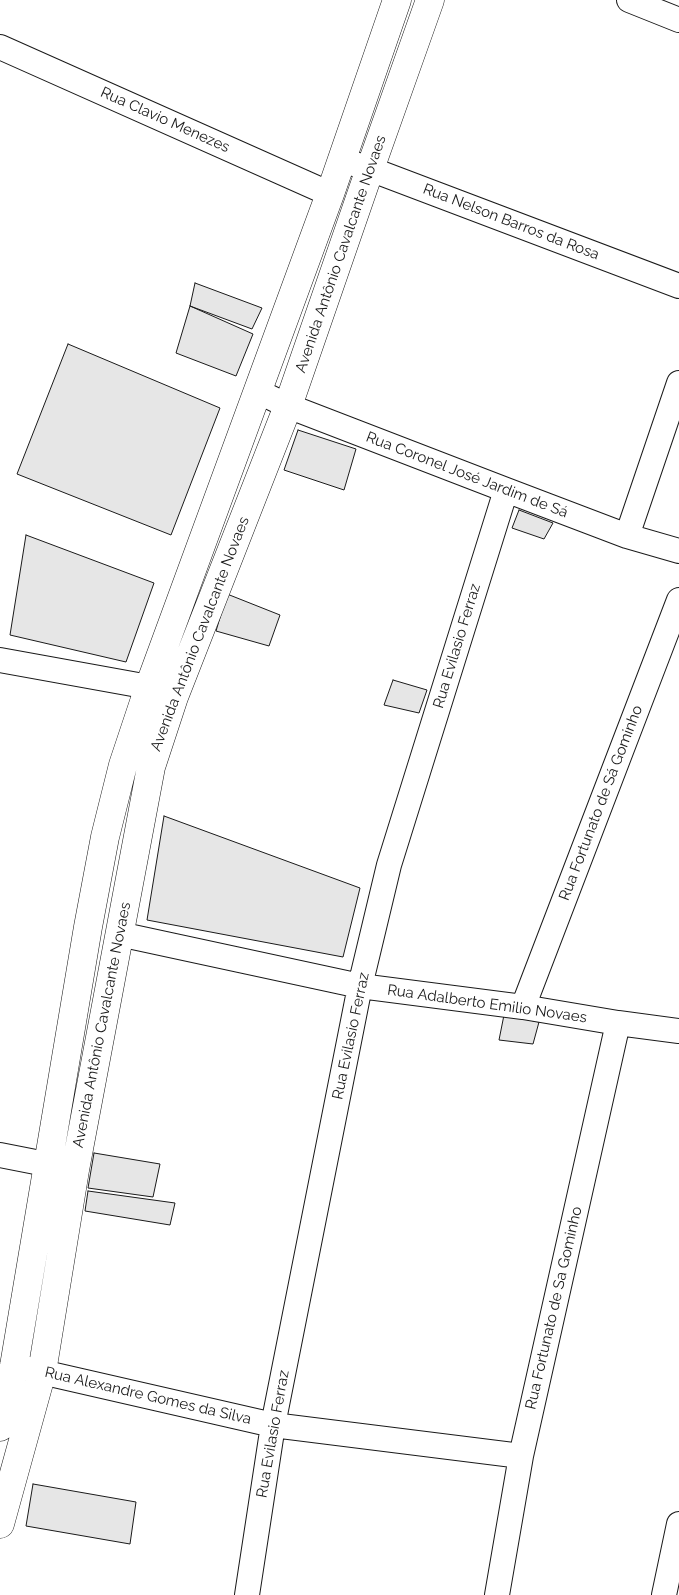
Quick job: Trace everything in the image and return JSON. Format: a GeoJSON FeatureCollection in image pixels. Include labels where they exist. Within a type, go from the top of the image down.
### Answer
{"type":"FeatureCollection","features":[{"type":"Feature","properties":{"kind":"street"},"geometry":{"type":"LineString","coordinates":[[0,1427],[14,1366],[88,927],[105,837],[122,765],[161,692],[193,572],[257,391],[330,194],[397,0]]}},
{"type":"Feature","properties":{"kind":"street","name":"Avenida Antônio Cavalcante Novaes"},"geometry":{"type":"LineString","coordinates":[[0,1524],[42,1372],[75,1170],[151,766],[161,692],[288,406],[430,0]]}},
{"type":"Feature","properties":{"kind":"street"},"geometry":{"type":"LineString","coordinates":[[629,0],[679,20]]}},
{"type":"Feature","properties":{"kind":"street","name":"Rua Clavio Menezes"},"geometry":{"type":"LineString","coordinates":[[0,47],[330,194]]}},
{"type":"Feature","properties":{"kind":"street","name":"Rua Nelson Barros da Rosa"},"geometry":{"type":"LineString","coordinates":[[342,160],[679,286]]}},
{"type":"Feature","properties":{"kind":"street"},"geometry":{"type":"LineString","coordinates":[[627,536],[679,383]]}},
{"type":"Feature","properties":{"kind":"street","name":"Rua Coronel José Jardim de Sá"},"geometry":{"type":"LineString","coordinates":[[257,391],[288,406],[627,536],[679,551]]}},
{"type":"Feature","properties":{"kind":"street","name":"Rua Evilasio Ferraz"},"geometry":{"type":"LineString","coordinates":[[247,1595],[273,1425],[360,986],[389,865],[506,490]]}},
{"type":"Feature","properties":{"kind":"street","name":"Rua Fortunato de Sá Gominho"},"geometry":{"type":"LineString","coordinates":[[523,1007],[679,600]]}},
{"type":"Feature","properties":{"kind":"street"},"geometry":{"type":"LineString","coordinates":[[0,660],[161,692]]}},
{"type":"Feature","properties":{"kind":"street","name":"Rua Adalberto Emilio Novaes"},"geometry":{"type":"LineString","coordinates":[[119,934],[360,986],[679,1030]]}},
{"type":"Feature","properties":{"kind":"street","name":"Rua Fortunato de Sa Gominho"},"geometry":{"type":"LineString","coordinates":[[497,1595],[521,1456],[618,1023]]}},
{"type":"Feature","properties":{"kind":"street"},"geometry":{"type":"LineString","coordinates":[[0,1155],[75,1170]]}},
{"type":"Feature","properties":{"kind":"street","name":"Rua Alexandre Gomes da Silva"},"geometry":{"type":"LineString","coordinates":[[14,1366],[273,1425],[521,1456]]}},
{"type":"Feature","properties":{"kind":"street"},"geometry":{"type":"LineString","coordinates":[[664,1595],[679,1524]]}},
{"type":"Feature","properties":{"kind":"building"},"geometry":{"type":"Polygon","coordinates":[[[195,283],[262,308],[252,329],[190,306],[195,283]]]}},
{"type":"Feature","properties":{"kind":"building"},"geometry":{"type":"Polygon","coordinates":[[[190,306],[253,334],[236,376],[176,353],[190,306]]]}},
{"type":"Feature","properties":{"kind":"building"},"geometry":{"type":"Polygon","coordinates":[[[68,344],[220,408],[171,535],[17,474],[68,344]]]}},
{"type":"Feature","properties":{"kind":"building"},"geometry":{"type":"Polygon","coordinates":[[[298,430],[356,449],[344,490],[284,470],[298,430]]]}},
{"type":"Feature","properties":{"kind":"building"},"geometry":{"type":"Polygon","coordinates":[[[519,510],[553,523],[544,539],[512,528],[519,510]]]}},
{"type":"Feature","properties":{"kind":"building"},"geometry":{"type":"Polygon","coordinates":[[[26,535],[154,583],[126,662],[10,635],[26,535]]]}},
{"type":"Feature","properties":{"kind":"building"},"geometry":{"type":"Polygon","coordinates":[[[227,594],[280,615],[269,646],[216,631],[227,594]]]}},
{"type":"Feature","properties":{"kind":"building"},"geometry":{"type":"Polygon","coordinates":[[[393,680],[427,690],[419,713],[384,705],[393,680]]]}},
{"type":"Feature","properties":{"kind":"building"},"geometry":{"type":"Polygon","coordinates":[[[164,816],[360,888],[343,957],[147,920],[164,816]]]}},
{"type":"Feature","properties":{"kind":"building"},"geometry":{"type":"Polygon","coordinates":[[[504,1015],[539,1022],[533,1044],[499,1040],[504,1015]]]}},
{"type":"Feature","properties":{"kind":"building"},"geometry":{"type":"Polygon","coordinates":[[[94,1153],[160,1164],[153,1197],[88,1188],[94,1153]]]}},
{"type":"Feature","properties":{"kind":"building"},"geometry":{"type":"Polygon","coordinates":[[[88,1191],[175,1203],[170,1225],[85,1211],[88,1191]]]}},
{"type":"Feature","properties":{"kind":"building"},"geometry":{"type":"Polygon","coordinates":[[[33,1484],[136,1502],[130,1544],[26,1526],[33,1484]]]}}]}
